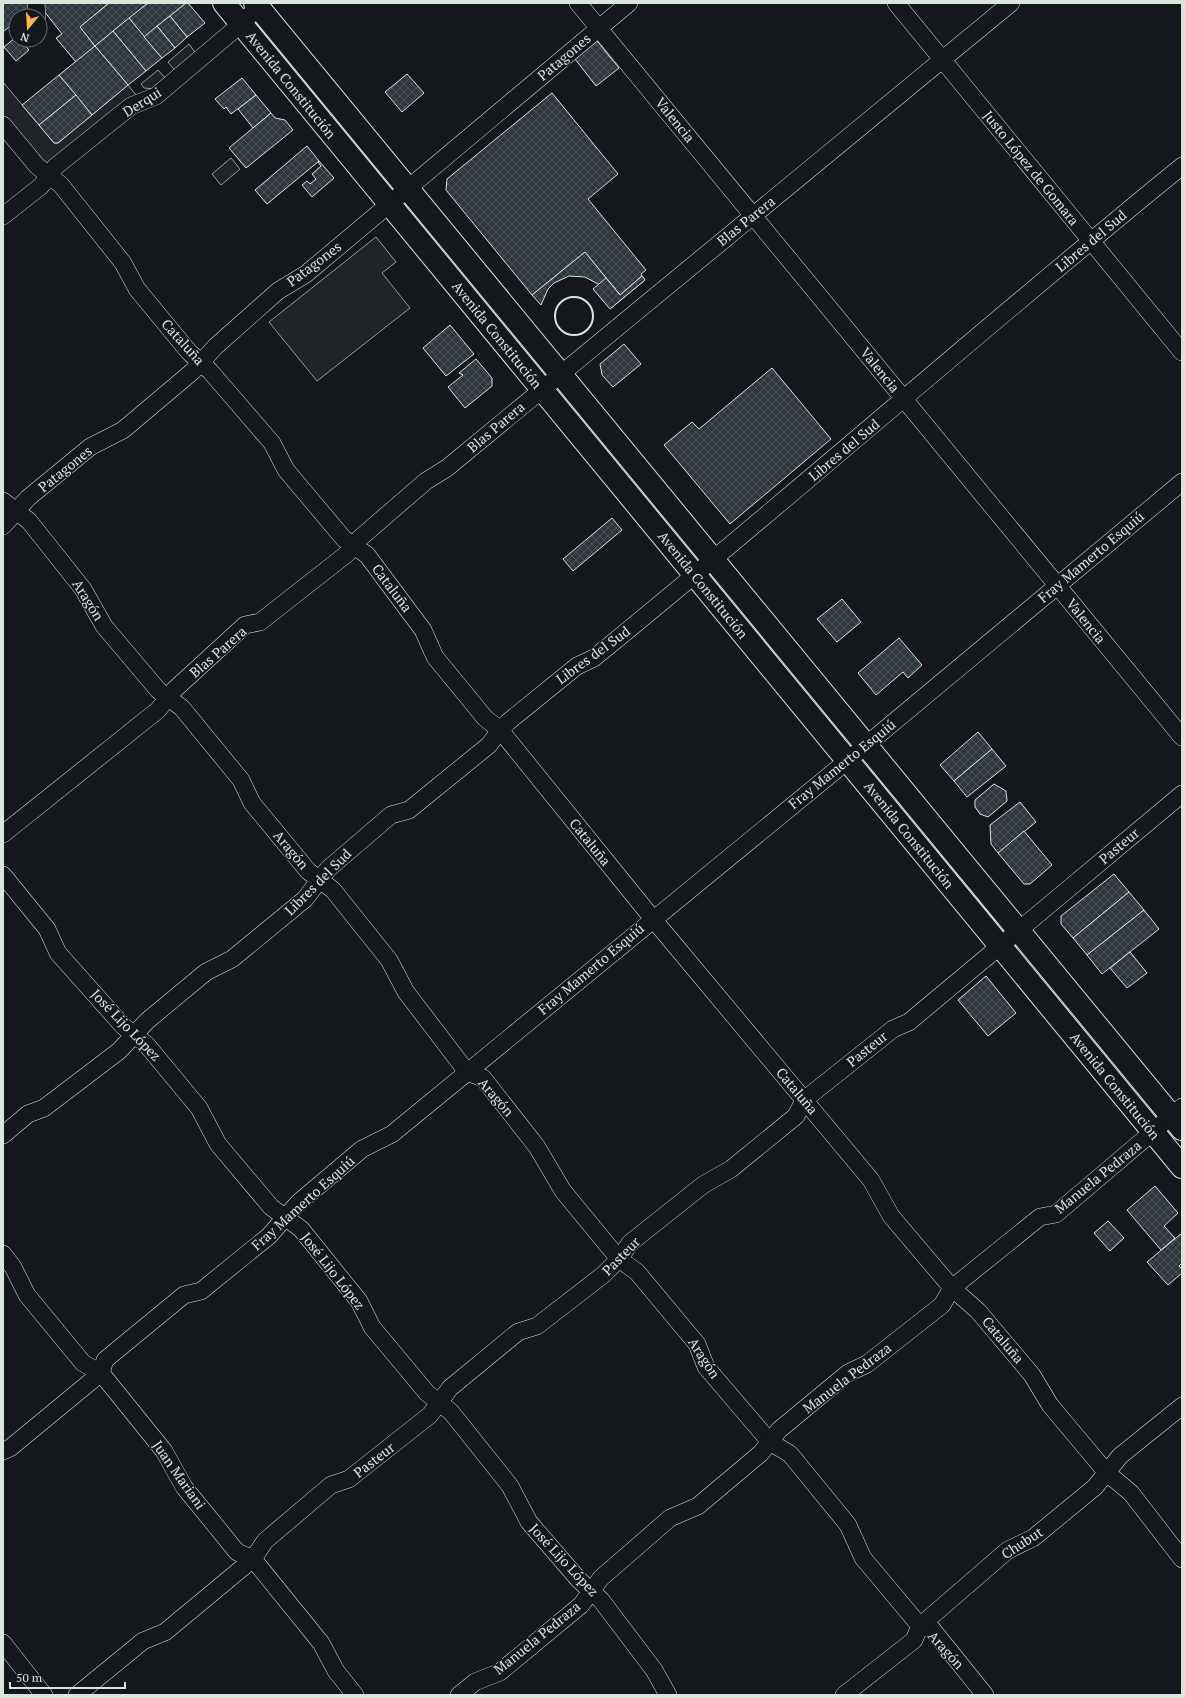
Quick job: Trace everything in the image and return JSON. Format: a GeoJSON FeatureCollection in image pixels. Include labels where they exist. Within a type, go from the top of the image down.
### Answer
{"type":"FeatureCollection","features":[{"type":"Feature","properties":{"kind":"main road","name":"Avenida Constitución"},"geometry":{"type":"LineString","coordinates":[[224,3],[1182,1167]]}},
{"type":"Feature","properties":{"kind":"main road","name":"Avenida Constitución"},"geometry":{"type":"LineString","coordinates":[[258,4],[407,188],[1019,930],[1179,1117]]}},
{"type":"Feature","properties":{"kind":"street","name":"Valencia"},"geometry":{"type":"LineString","coordinates":[[578,3],[1182,737]]}},
{"type":"Feature","properties":{"kind":"street","name":"Patagones"},"geometry":{"type":"LineString","coordinates":[[3,526],[28,498],[90,447],[123,430],[193,371],[216,346],[278,291],[306,274],[629,3]]}},
{"type":"Feature","properties":{"kind":"street","name":"Justo López de Gomara"},"geometry":{"type":"LineString","coordinates":[[896,3],[1182,352]]}},
{"type":"Feature","properties":{"kind":"street","name":"Blas Parera"},"geometry":{"type":"LineString","coordinates":[[3,834],[158,710],[174,690],[245,625],[260,622],[348,553],[360,538],[426,481],[447,468],[560,373],[1011,3]]}},
{"type":"Feature","properties":{"kind":"street","name":"Derqui"},"geometry":{"type":"LineString","coordinates":[[3,216],[41,186],[55,167],[131,106],[156,96],[241,24],[258,4]]}},
{"type":"Feature","properties":{"kind":"street","name":"Cataluña"},"geometry":{"type":"LineString","coordinates":[[3,124],[37,166],[62,186],[123,263],[137,290],[189,352],[201,363],[272,443],[286,470],[334,528],[344,539],[366,555],[423,630],[435,658],[485,718],[500,730],[653,919],[871,1180],[891,1216],[952,1288],[978,1311],[1032,1375],[1050,1405],[1107,1472],[1131,1493],[1182,1559]]}},
{"type":"Feature","properties":{"kind":"street","name":"Libres del Sud"},"geometry":{"type":"LineString","coordinates":[[3,1134],[28,1114],[44,1108],[119,1051],[147,1022],[206,972],[232,959],[305,899],[328,869],[391,816],[409,810],[489,745],[500,730],[576,666],[594,658],[695,576],[1091,240],[1182,166]]}},
{"type":"Feature","properties":{"kind":"street","name":"Fray Mamerto Esquiú"},"geometry":{"type":"LineString","coordinates":[[3,1451],[10,1448],[100,1373],[105,1360],[184,1295],[201,1291],[268,1236],[286,1218],[298,1203],[362,1149],[392,1134],[847,761],[1182,482]]}},
{"type":"Feature","properties":{"kind":"street","name":"Aragón"},"geometry":{"type":"LineString","coordinates":[[3,501],[29,521],[83,589],[104,626],[158,690],[182,708],[242,780],[252,803],[308,871],[333,890],[389,960],[406,992],[467,1072],[482,1078],[537,1147],[563,1191],[619,1259],[637,1272],[697,1344],[706,1367],[770,1442],[790,1454],[848,1525],[863,1558],[920,1626],[932,1629],[985,1695]]}},
{"type":"Feature","properties":{"kind":"street","name":"Pasteur"},"geometry":{"type":"LineString","coordinates":[[77,1695],[143,1641],[165,1632],[253,1559],[264,1541],[331,1485],[349,1479],[430,1415],[450,1388],[518,1332],[537,1326],[603,1275],[619,1259],[630,1243],[704,1185],[730,1170],[796,1116],[804,1100],[893,1029],[909,1022],[1182,794]]}},
{"type":"Feature","properties":{"kind":"street","name":"José Lijo López"},"geometry":{"type":"LineString","coordinates":[[3,875],[47,929],[58,953],[123,1026],[146,1044],[199,1108],[218,1144],[271,1207],[301,1229],[360,1301],[372,1327],[427,1393],[451,1412],[510,1486],[529,1522],[579,1580],[601,1600],[654,1670],[668,1695]]}},
{"type":"Feature","properties":{"kind":"street","name":"Manuela Pedraza"},"geometry":{"type":"LineString","coordinates":[[459,1695],[475,1682],[500,1672],[581,1605],[601,1578],[670,1518],[698,1506],[761,1453],[779,1430],[848,1373],[867,1364],[942,1305],[952,1288],[1040,1217],[1056,1214],[1153,1132],[1179,1117]]}},
{"type":"Feature","properties":{"kind":"street","name":"Juan Mariani"},"geometry":{"type":"LineString","coordinates":[[3,1254],[13,1267],[27,1294],[84,1363],[100,1373],[164,1451],[188,1493],[237,1552],[253,1559],[322,1643],[336,1671],[355,1695]]}},
{"type":"Feature","properties":{"kind":"street","name":"Chubut"},"geometry":{"type":"LineString","coordinates":[[844,1695],[914,1640],[920,1626],[1008,1550],[1033,1538],[1095,1487],[1120,1456],[1182,1406]]}},
{"type":"Feature","properties":{"kind":"street"},"geometry":{"type":"LineString","coordinates":[[3,1643],[44,1695]]}},
{"type":"Feature","properties":{"kind":"shaded area"},"geometry":{"type":"Polygon","coordinates":[[[265,30],[386,177],[382,180],[261,33],[265,30]]]}},
{"type":"Feature","properties":{"kind":"shaded area"},"geometry":{"type":"Polygon","coordinates":[[[189,44],[197,55],[176,72],[168,62],[189,44]]]}},
{"type":"Feature","properties":{"kind":"shaded area"},"geometry":{"type":"Polygon","coordinates":[[[158,70],[167,80],[154,89],[144,88],[141,84],[158,70]]]}},
{"type":"Feature","properties":{"kind":"shaded area"},"geometry":{"type":"Polygon","coordinates":[[[3,82],[54,143],[58,143],[128,85],[136,95],[49,166],[3,119],[3,82]]]}},
{"type":"Feature","properties":{"kind":"shaded area"},"geometry":{"type":"Polygon","coordinates":[[[231,158],[240,169],[221,185],[212,174],[231,158]]]}},
{"type":"Feature","properties":{"kind":"shaded area"},"geometry":{"type":"Polygon","coordinates":[[[415,212],[538,361],[534,365],[411,215],[415,212]]]}},
{"type":"Feature","properties":{"kind":"shaded area"},"geometry":{"type":"Polygon","coordinates":[[[376,237],[396,262],[382,273],[410,308],[317,381],[269,322],[376,237]]]}},
{"type":"Feature","properties":{"kind":"shaded area"},"geometry":{"type":"Polygon","coordinates":[[[567,396],[693,550],[689,553],[562,399],[567,396]]]}},
{"type":"Feature","properties":{"kind":"shaded area"},"geometry":{"type":"Polygon","coordinates":[[[722,585],[845,734],[841,737],[718,589],[722,585]]]}},
{"type":"Feature","properties":{"kind":"shaded area"},"geometry":{"type":"Polygon","coordinates":[[[871,770],[873,770],[996,922],[994,922],[871,770]]]}},
{"type":"Feature","properties":{"kind":"building"},"geometry":{"type":"Polygon","coordinates":[[[3,3],[31,3],[32,8],[8,8],[8,28],[3,32],[3,3]]]}},
{"type":"Feature","properties":{"kind":"building"},"geometry":{"type":"Polygon","coordinates":[[[43,3],[109,3],[80,27],[95,46],[76,62],[56,38],[62,34],[48,16],[48,8],[44,8],[43,3]]]}},
{"type":"Feature","properties":{"kind":"building"},"geometry":{"type":"Polygon","coordinates":[[[109,3],[148,3],[95,46],[80,27],[109,3]]]}},
{"type":"Feature","properties":{"kind":"building"},"geometry":{"type":"Polygon","coordinates":[[[148,3],[186,3],[144,37],[129,18],[148,3]]]}},
{"type":"Feature","properties":{"kind":"building"},"geometry":{"type":"Polygon","coordinates":[[[188,3],[205,23],[187,37],[170,16],[188,3]]]}},
{"type":"Feature","properties":{"kind":"building"},"geometry":{"type":"Polygon","coordinates":[[[170,16],[187,37],[175,48],[157,26],[170,16]]]}},
{"type":"Feature","properties":{"kind":"building"},"geometry":{"type":"Polygon","coordinates":[[[129,18],[162,58],[146,71],[113,31],[129,18]]]}},
{"type":"Feature","properties":{"kind":"building"},"geometry":{"type":"Polygon","coordinates":[[[157,26],[175,48],[162,58],[144,37],[157,26]]]}},
{"type":"Feature","properties":{"kind":"building"},"geometry":{"type":"Polygon","coordinates":[[[113,31],[146,71],[128,85],[95,46],[113,31]]]}},
{"type":"Feature","properties":{"kind":"building"},"geometry":{"type":"Polygon","coordinates":[[[597,41],[619,68],[596,86],[575,59],[597,41]]]}},
{"type":"Feature","properties":{"kind":"building"},"geometry":{"type":"Polygon","coordinates":[[[8,44],[8,48],[27,48],[29,50],[16,61],[4,47],[8,44]]]}},
{"type":"Feature","properties":{"kind":"building"},"geometry":{"type":"Polygon","coordinates":[[[95,46],[128,85],[92,115],[59,75],[95,46]]]}},
{"type":"Feature","properties":{"kind":"building"},"geometry":{"type":"Polygon","coordinates":[[[407,74],[424,93],[402,112],[385,92],[407,74]]]}},
{"type":"Feature","properties":{"kind":"building"},"geometry":{"type":"Polygon","coordinates":[[[59,75],[76,95],[39,125],[22,105],[59,75]]]}},
{"type":"Feature","properties":{"kind":"building"},"geometry":{"type":"Polygon","coordinates":[[[242,78],[256,95],[231,114],[226,107],[224,109],[215,99],[242,78]]]}},
{"type":"Feature","properties":{"kind":"building"},"geometry":{"type":"Polygon","coordinates":[[[552,93],[618,174],[588,199],[646,270],[641,274],[642,276],[620,295],[585,252],[532,295],[446,190],[447,179],[552,93]]]}},
{"type":"Feature","properties":{"kind":"building"},"geometry":{"type":"Polygon","coordinates":[[[76,95],[92,115],[58,143],[54,143],[39,125],[76,95]]]}},
{"type":"Feature","properties":{"kind":"building"},"geometry":{"type":"Polygon","coordinates":[[[256,95],[271,113],[253,128],[238,109],[256,95]]]}},
{"type":"Feature","properties":{"kind":"building"},"geometry":{"type":"Polygon","coordinates":[[[271,113],[275,118],[285,120],[293,130],[246,168],[229,148],[271,113]]]}},
{"type":"Feature","properties":{"kind":"building"},"geometry":{"type":"Polygon","coordinates":[[[307,146],[319,161],[267,204],[255,190],[307,146]]]}},
{"type":"Feature","properties":{"kind":"building"},"geometry":{"type":"Polygon","coordinates":[[[319,161],[334,178],[312,197],[302,185],[307,181],[310,184],[316,179],[312,174],[321,166],[318,162],[319,161]]]}},
{"type":"Feature","properties":{"kind":"building"},"geometry":{"type":"Polygon","coordinates":[[[585,252],[620,295],[642,276],[645,280],[611,308],[609,299],[600,285],[585,277],[569,276],[554,283],[548,289],[541,305],[532,295],[585,252]]]}},
{"type":"Feature","properties":{"kind":"building"},"geometry":{"type":"Polygon","coordinates":[[[642,276],[645,280],[610,309],[593,289],[606,278],[620,295],[642,276]]]}},
{"type":"Feature","properties":{"kind":"building"},"geometry":{"type":"Polygon","coordinates":[[[450,325],[474,354],[446,376],[423,348],[450,325]]]}},
{"type":"Feature","properties":{"kind":"building"},"geometry":{"type":"Polygon","coordinates":[[[624,344],[641,364],[613,387],[602,375],[600,364],[624,344]]]}},
{"type":"Feature","properties":{"kind":"building"},"geometry":{"type":"Polygon","coordinates":[[[476,359],[492,378],[492,386],[465,408],[448,387],[463,375],[459,373],[476,359]]]}},
{"type":"Feature","properties":{"kind":"building"},"geometry":{"type":"Polygon","coordinates":[[[772,368],[831,439],[730,524],[664,445],[692,422],[699,429],[772,368]]]}},
{"type":"Feature","properties":{"kind":"building"},"geometry":{"type":"Polygon","coordinates":[[[612,518],[622,530],[573,571],[563,559],[612,518]]]}},
{"type":"Feature","properties":{"kind":"building"},"geometry":{"type":"Polygon","coordinates":[[[842,599],[861,622],[837,642],[817,619],[842,599]]]}},
{"type":"Feature","properties":{"kind":"building"},"geometry":{"type":"Polygon","coordinates":[[[899,638],[922,665],[908,678],[903,672],[876,695],[858,673],[899,638]]]}},
{"type":"Feature","properties":{"kind":"building"},"geometry":{"type":"Polygon","coordinates":[[[978,732],[992,749],[954,781],[940,765],[978,732]]]}},
{"type":"Feature","properties":{"kind":"building"},"geometry":{"type":"Polygon","coordinates":[[[992,749],[1006,766],[967,797],[954,781],[992,749]]]}},
{"type":"Feature","properties":{"kind":"building"},"geometry":{"type":"Polygon","coordinates":[[[994,784],[1006,791],[1007,801],[988,817],[980,814],[975,807],[975,800],[994,784]]]}},
{"type":"Feature","properties":{"kind":"building"},"geometry":{"type":"Polygon","coordinates":[[[1020,802],[1036,822],[998,853],[991,844],[990,825],[1020,802]]]}},
{"type":"Feature","properties":{"kind":"building"},"geometry":{"type":"Polygon","coordinates":[[[1024,831],[1052,865],[1030,884],[1024,884],[998,853],[1024,831]]]}},
{"type":"Feature","properties":{"kind":"building"},"geometry":{"type":"Polygon","coordinates":[[[1114,874],[1129,892],[1073,938],[1061,924],[1061,916],[1114,874]]]}},
{"type":"Feature","properties":{"kind":"building"},"geometry":{"type":"Polygon","coordinates":[[[1129,892],[1144,910],[1087,955],[1073,938],[1129,892]]]}},
{"type":"Feature","properties":{"kind":"building"},"geometry":{"type":"Polygon","coordinates":[[[1144,910],[1159,929],[1102,974],[1087,955],[1144,910]]]}},
{"type":"Feature","properties":{"kind":"building"},"geometry":{"type":"Polygon","coordinates":[[[1130,952],[1147,973],[1127,988],[1110,968],[1130,952]]]}},
{"type":"Feature","properties":{"kind":"building"},"geometry":{"type":"Polygon","coordinates":[[[986,976],[1016,1013],[988,1036],[958,1000],[986,976]]]}},
{"type":"Feature","properties":{"kind":"building"},"geometry":{"type":"Polygon","coordinates":[[[1155,1186],[1178,1213],[1164,1226],[1175,1238],[1161,1250],[1127,1210],[1155,1186]]]}},
{"type":"Feature","properties":{"kind":"building"},"geometry":{"type":"Polygon","coordinates":[[[1108,1221],[1124,1238],[1110,1251],[1094,1233],[1108,1221]]]}},
{"type":"Feature","properties":{"kind":"building"},"geometry":{"type":"Polygon","coordinates":[[[1182,1233],[1182,1263],[1179,1266],[1182,1269],[1182,1273],[1168,1285],[1147,1262],[1182,1233]]]}},
{"type":"Feature","properties":{"kind":"wall"},"geometry":{"type":"LineString","coordinates":[[574,297],[584,300],[590,306],[593,316],[590,326],[584,332],[574,335],[564,332],[558,326],[555,316],[558,306],[564,300],[574,297]]}}]}
